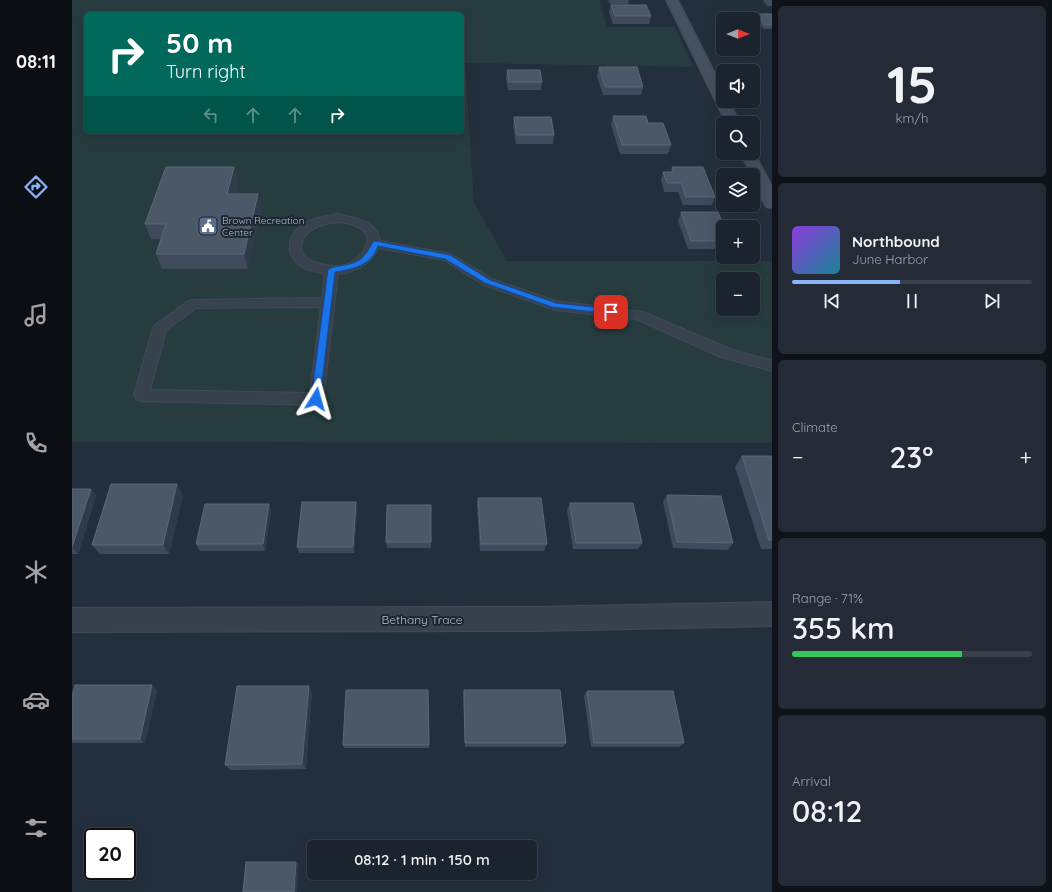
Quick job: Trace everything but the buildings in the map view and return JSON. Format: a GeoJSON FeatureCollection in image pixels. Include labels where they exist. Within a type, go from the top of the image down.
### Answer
{"type":"FeatureCollection","features":[{"type":"Feature","properties":{"kind":"street"},"geometry":{"type":"LineString","coordinates":[[672,0],[730,116]]}},
{"type":"Feature","properties":{"kind":"street"},"geometry":{"type":"LineString","coordinates":[[751,160],[772,203]]}},
{"type":"Feature","properties":{"kind":"street","name":"Bethany Trace"},"geometry":{"type":"LineString","coordinates":[[72,620],[535,619],[772,614]]}},
{"type":"Feature","properties":{"kind":"lane"},"geometry":{"type":"LineString","coordinates":[[350,219],[368,228],[374,236],[375,244],[372,252],[365,260],[354,266],[332,270],[314,267],[303,262],[297,254],[295,245],[298,237],[304,229],[325,220],[350,219]]}},
{"type":"Feature","properties":{"kind":"lane"},"geometry":{"type":"LineString","coordinates":[[375,244],[447,257],[488,282],[555,305],[638,315],[726,353],[772,366]]}},
{"type":"Feature","properties":{"kind":"lane"},"geometry":{"type":"LineString","coordinates":[[328,302],[193,304],[160,328],[141,394],[316,399],[332,270]]}},
{"type":"Feature","properties":{"kind":"green space"},"geometry":{"type":"Polygon","coordinates":[[[72,0],[599,0],[607,27],[675,27],[693,67],[465,63],[474,203],[507,261],[716,261],[716,264],[760,264],[760,261],[772,261],[772,443],[72,442],[72,0]]]}},
{"type":"Feature","properties":{"kind":"place","name":"Brown Recreation Center"},"geometry":{"type":"Point","coordinates":[208,226]}},
{"type":"Feature","properties":{"kind":"route"},"geometry":{"type":"LineString","coordinates":[[316,399],[332,270],[341,270],[354,266],[365,260],[372,252],[375,244],[447,257],[488,282],[555,305],[611,312]]}}]}
